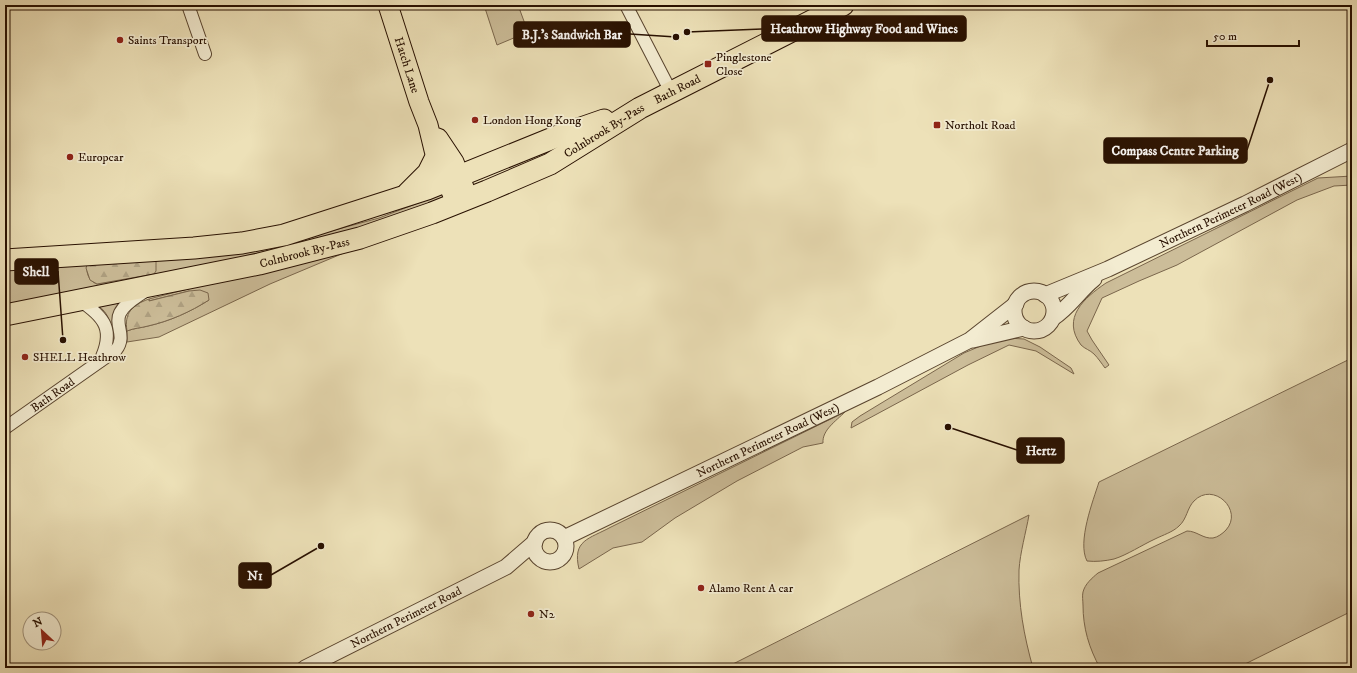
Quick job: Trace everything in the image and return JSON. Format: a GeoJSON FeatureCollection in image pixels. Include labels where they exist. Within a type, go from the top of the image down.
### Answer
{"type":"FeatureCollection","features":[{"type":"Feature","properties":{"kind":"highway","name":"Bath Road"},"geometry":{"type":"LineString","coordinates":[[640,108],[843,5]]}},
{"type":"Feature","properties":{"kind":"highway","name":"Colnbrook By-Pass"},"geometry":{"type":"LineString","coordinates":[[5,260],[194,248],[262,240],[284,235],[403,197],[558,136],[640,108]]}},
{"type":"Feature","properties":{"kind":"highway","name":"Colnbrook By-Pass"},"geometry":{"type":"LineString","coordinates":[[5,315],[259,264],[360,238],[462,201],[534,172],[550,164],[640,108]]}},
{"type":"Feature","properties":{"kind":"highway"},"geometry":{"type":"LineString","coordinates":[[403,197],[422,180],[432,167],[436,157]]}},
{"type":"Feature","properties":{"kind":"main road","name":"Hatch Lane"},"geometry":{"type":"LineString","coordinates":[[388,5],[419,102],[428,125],[436,157],[454,178]]}},
{"type":"Feature","properties":{"kind":"main road","name":"Hatch Lane"},"geometry":{"type":"LineString","coordinates":[[428,125],[454,162],[454,178],[462,201]]}},
{"type":"Feature","properties":{"kind":"street"},"geometry":{"type":"LineString","coordinates":[[188,5],[205,54]]}},
{"type":"Feature","properties":{"kind":"street"},"geometry":{"type":"LineString","coordinates":[[626,5],[670,92]]}},
{"type":"Feature","properties":{"kind":"street","name":"Northern Perimeter Road (West)"},"geometry":{"type":"LineString","coordinates":[[1046,295],[1108,269],[1245,204],[1352,150]]}},
{"type":"Feature","properties":{"kind":"street","name":"Northern Perimeter Road (West)"},"geometry":{"type":"LineString","coordinates":[[1053,318],[1063,312],[1093,280],[1108,269]]}},
{"type":"Feature","properties":{"kind":"street","name":"Bath Road"},"geometry":{"type":"LineString","coordinates":[[5,428],[116,350],[120,343],[121,333],[119,317],[122,310],[154,284]]}},
{"type":"Feature","properties":{"kind":"street"},"geometry":{"type":"LineString","coordinates":[[1038,292],[1046,295],[1054,307],[1053,318],[1051,322],[1043,329],[1035,331],[1024,328],[1018,322],[1016,317],[1016,304],[1019,299],[1028,293],[1038,292]]}},
{"type":"Feature","properties":{"kind":"street"},"geometry":{"type":"LineString","coordinates":[[79,300],[98,313],[105,324],[107,340],[100,361]]}},
{"type":"Feature","properties":{"kind":"street","name":"Northern Perimeter Road (West)"},"geometry":{"type":"LineString","coordinates":[[564,538],[878,387],[970,340],[1016,304]]}},
{"type":"Feature","properties":{"kind":"street","name":"Northern Perimeter Road (West)"},"geometry":{"type":"LineString","coordinates":[[970,340],[1024,328]]}},
{"type":"Feature","properties":{"kind":"street"},"geometry":{"type":"LineString","coordinates":[[548,530],[554,530],[560,533],[564,538],[566,550],[559,560],[547,562],[537,555],[534,549],[535,542],[537,537],[542,533],[548,530]]}},
{"type":"Feature","properties":{"kind":"street","name":"Northern Perimeter Road"},"geometry":{"type":"LineString","coordinates":[[506,567],[535,542]]}},
{"type":"Feature","properties":{"kind":"street","name":"Northern Perimeter Road"},"geometry":{"type":"LineString","coordinates":[[305,668],[506,567],[541,559]]}},
{"type":"Feature","properties":{"kind":"green space"},"geometry":{"type":"Polygon","coordinates":[[[484,5],[518,5],[528,32],[497,45],[484,5]]]}},
{"type":"Feature","properties":{"kind":"green space"},"geometry":{"type":"Polygon","coordinates":[[[1352,176],[1352,185],[1334,186],[1297,200],[1177,265],[1102,298],[1087,331],[1109,365],[1105,368],[1094,354],[1081,345],[1075,335],[1073,326],[1074,317],[1078,310],[1090,295],[1106,283],[1318,178],[1352,176]]]}},
{"type":"Feature","properties":{"kind":"green space"},"geometry":{"type":"Polygon","coordinates":[[[447,192],[445,198],[315,243],[5,306],[5,268],[88,262],[87,269],[89,278],[97,284],[154,273],[156,259],[309,237],[379,218],[447,192]]]}},
{"type":"Feature","properties":{"kind":"green space"},"geometry":{"type":"Polygon","coordinates":[[[370,242],[270,284],[159,337],[127,342],[127,331],[172,319],[209,300],[189,291],[149,301],[149,299],[370,242]]]}},
{"type":"Feature","properties":{"kind":"green space"},"geometry":{"type":"Polygon","coordinates":[[[156,259],[156,271],[154,274],[97,284],[90,280],[86,268],[88,262],[156,259]]]}},
{"type":"Feature","properties":{"kind":"green space"},"geometry":{"type":"Polygon","coordinates":[[[200,290],[208,293],[209,300],[172,319],[127,331],[126,325],[130,310],[143,301],[200,290]]]}},
{"type":"Feature","properties":{"kind":"green space"},"geometry":{"type":"Polygon","coordinates":[[[121,301],[116,308],[116,339],[112,339],[109,320],[105,312],[97,305],[121,301]]]}},
{"type":"Feature","properties":{"kind":"green space"},"geometry":{"type":"Polygon","coordinates":[[[1008,338],[1024,339],[1040,347],[1071,368],[1074,374],[1036,351],[1009,345],[968,365],[851,428],[852,422],[860,416],[964,353],[990,342],[1008,338]]]}},
{"type":"Feature","properties":{"kind":"green space"},"geometry":{"type":"Polygon","coordinates":[[[1352,358],[1352,611],[1237,668],[1100,668],[1085,630],[1083,594],[1085,586],[1089,581],[1098,573],[1187,531],[1209,538],[1217,537],[1226,530],[1231,522],[1231,514],[1229,507],[1224,500],[1210,494],[1202,496],[1194,501],[1182,523],[1171,532],[1114,559],[1087,561],[1084,553],[1085,533],[1090,510],[1099,482],[1352,358]]]}},
{"type":"Feature","properties":{"kind":"green space"},"geometry":{"type":"Polygon","coordinates":[[[845,412],[827,430],[823,438],[823,443],[803,447],[737,481],[675,518],[642,542],[613,548],[579,569],[577,559],[578,552],[580,546],[589,538],[845,412]]]}},
{"type":"Feature","properties":{"kind":"green space"},"geometry":{"type":"Polygon","coordinates":[[[1029,515],[1019,570],[1019,583],[1022,620],[1033,668],[725,668],[1029,515]]]}},
{"type":"Feature","properties":{"kind":"place","name":"Heathrow Highway Food and Wines"},"geometry":{"type":"Point","coordinates":[687,32]}},
{"type":"Feature","properties":{"kind":"place","name":"B.J.'s Sandwich Bar"},"geometry":{"type":"Point","coordinates":[676,37]}},
{"type":"Feature","properties":{"kind":"place","name":"Saints Transport"},"geometry":{"type":"Point","coordinates":[120,40]}},
{"type":"Feature","properties":{"kind":"place","name":"Pinglestone Close"},"geometry":{"type":"Point","coordinates":[708,64]}},
{"type":"Feature","properties":{"kind":"place","name":"Compass Centre Parking"},"geometry":{"type":"Point","coordinates":[1270,80]}},
{"type":"Feature","properties":{"kind":"place","name":"London Hong Kong"},"geometry":{"type":"Point","coordinates":[475,120]}},
{"type":"Feature","properties":{"kind":"place","name":"Northolt Road"},"geometry":{"type":"Point","coordinates":[937,125]}},
{"type":"Feature","properties":{"kind":"place","name":"Europcar"},"geometry":{"type":"Point","coordinates":[70,157]}},
{"type":"Feature","properties":{"kind":"place","name":"Shell"},"geometry":{"type":"Point","coordinates":[63,340]}},
{"type":"Feature","properties":{"kind":"place","name":"SHELL Heathrow"},"geometry":{"type":"Point","coordinates":[25,357]}},
{"type":"Feature","properties":{"kind":"place","name":"Hertz"},"geometry":{"type":"Point","coordinates":[948,427]}},
{"type":"Feature","properties":{"kind":"place","name":"N1"},"geometry":{"type":"Point","coordinates":[321,546]}},
{"type":"Feature","properties":{"kind":"place","name":"Alamo Rent A car"},"geometry":{"type":"Point","coordinates":[701,588]}},
{"type":"Feature","properties":{"kind":"place","name":"N2"},"geometry":{"type":"Point","coordinates":[531,614]}}]}
